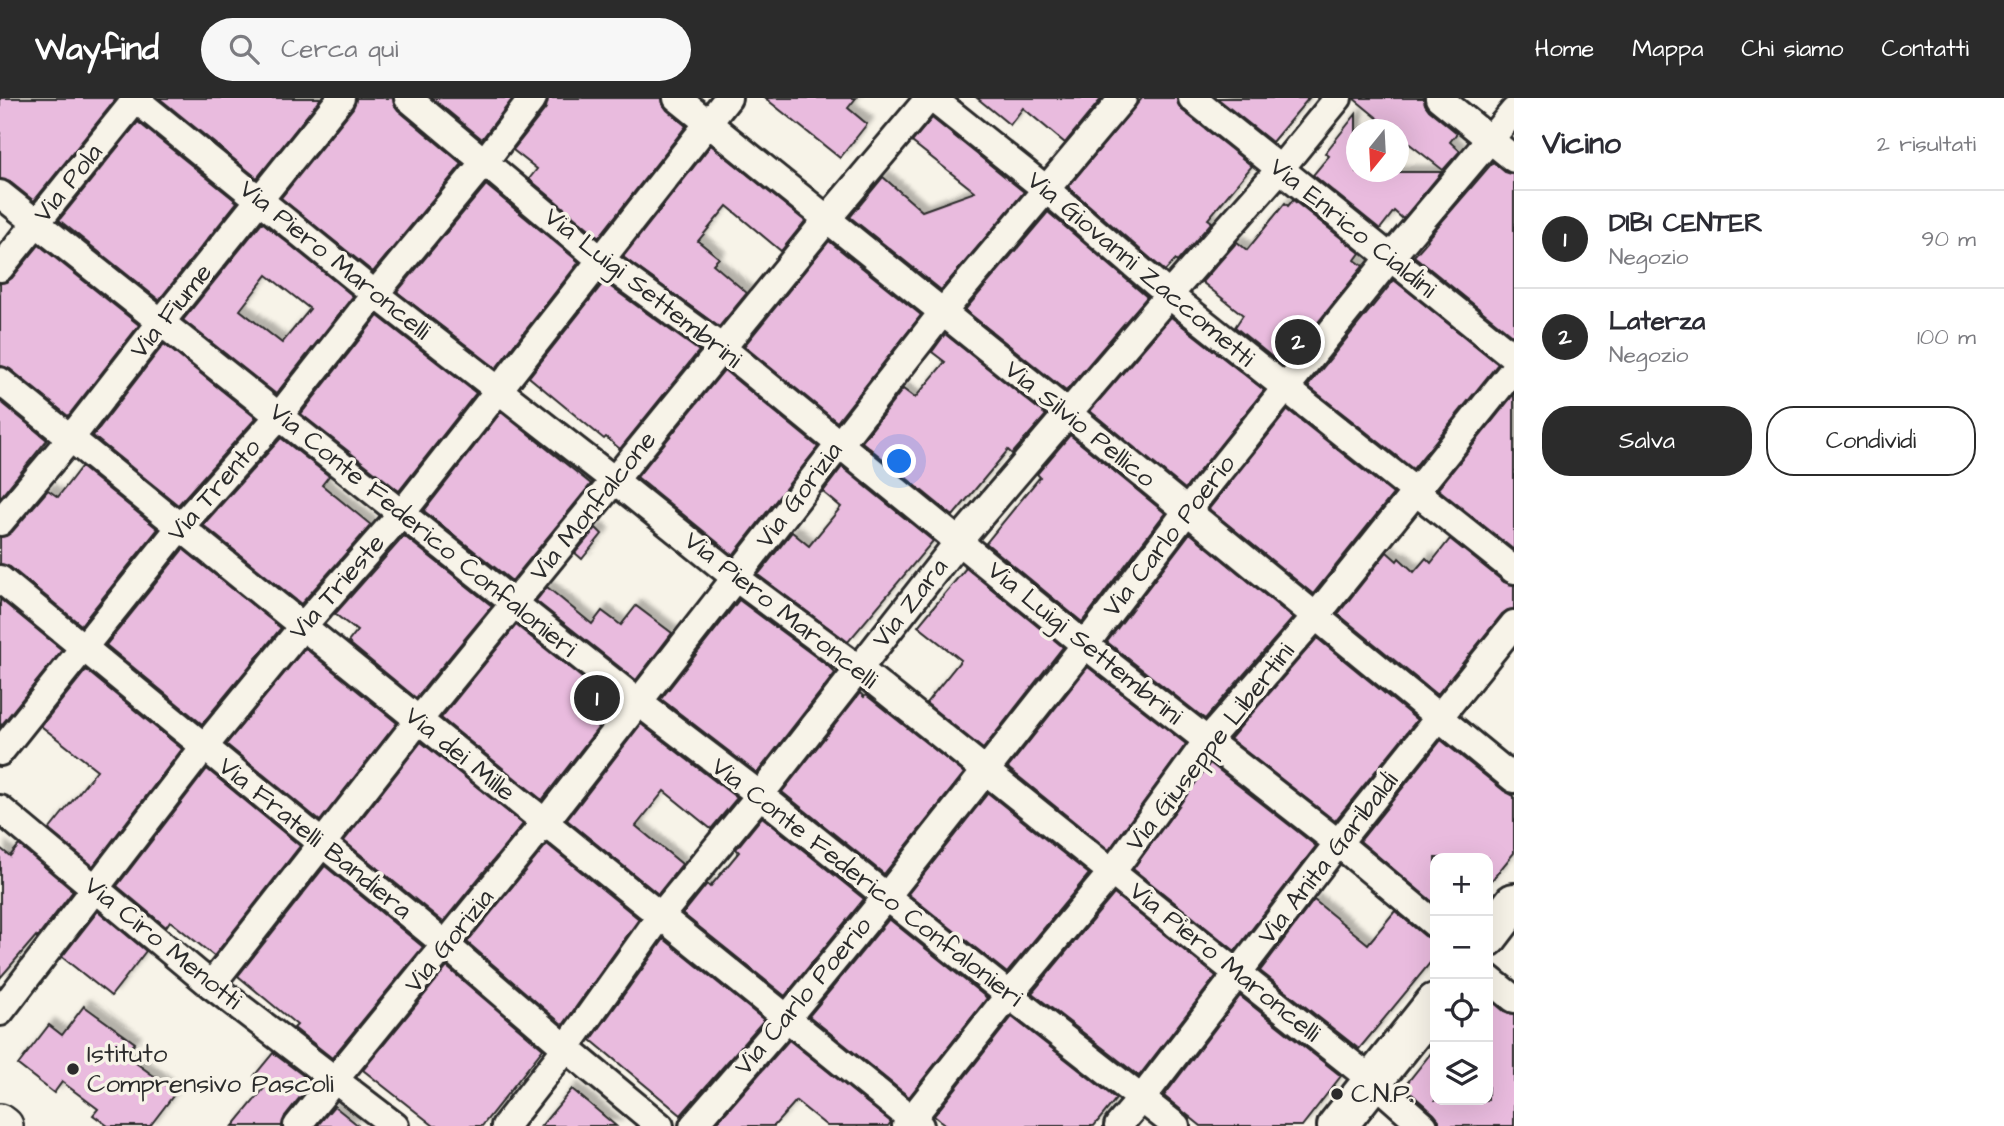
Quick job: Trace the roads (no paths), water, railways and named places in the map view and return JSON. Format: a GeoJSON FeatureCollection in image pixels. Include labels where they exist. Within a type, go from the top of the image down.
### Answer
{"type":"FeatureCollection","features":[{"type":"Feature","properties":{"kind":"main road"},"geometry":{"type":"LineString","coordinates":[[1493,930],[1514,903]]}},
{"type":"Feature","properties":{"kind":"main road"},"geometry":{"type":"LineString","coordinates":[[1337,1126],[1430,1009]]}},
{"type":"Feature","properties":{"kind":"street","name":"Via Piero Maroncelli"},"geometry":{"type":"LineString","coordinates":[[135,98],[375,294],[736,578],[859,669],[1373,1080],[1424,1126]]}},
{"type":"Feature","properties":{"kind":"street","name":"Via Pola"},"geometry":{"type":"LineString","coordinates":[[0,268],[135,98]]}},
{"type":"Feature","properties":{"kind":"street","name":"Via Fiume"},"geometry":{"type":"LineString","coordinates":[[0,522],[70,439],[341,98]]}},
{"type":"Feature","properties":{"kind":"street","name":"Via Luigi Settembrini"},"geometry":{"type":"LineString","coordinates":[[408,98],[601,260],[722,348],[1085,645],[1338,843],[1430,920]]}},
{"type":"Feature","properties":{"kind":"street","name":"Via Trento"},"geometry":{"type":"LineString","coordinates":[[0,752],[180,527],[279,416],[375,294],[485,162],[533,98]]}},
{"type":"Feature","properties":{"kind":"street","name":"Via Silvio Pellico"},"geometry":{"type":"LineString","coordinates":[[677,98],[1069,414],[1514,779]]}},
{"type":"Feature","properties":{"kind":"street","name":"Via Trieste"},"geometry":{"type":"LineString","coordinates":[[0,1012],[204,747],[303,626],[402,513],[728,98]]}},
{"type":"Feature","properties":{"kind":"street","name":"Via Giovanni Zaccometti"},"geometry":{"type":"LineString","coordinates":[[930,98],[1047,190],[1169,295],[1514,570]]}},
{"type":"Feature","properties":{"kind":"street","name":"Via Monfalcone"},"geometry":{"type":"LineString","coordinates":[[211,985],[418,721],[828,218],[930,98]]}},
{"type":"Feature","properties":{"kind":"street","name":"Via Gorizia"},"geometry":{"type":"LineString","coordinates":[[297,1126],[545,822],[942,313],[1123,98]]}},
{"type":"Feature","properties":{"kind":"street","name":"Via Enrico Cialdini"},"geometry":{"type":"LineString","coordinates":[[1192,98],[1514,357]]}},
{"type":"Feature","properties":{"kind":"street","name":"Via Zara"},"geometry":{"type":"LineString","coordinates":[[505,1126],[566,1048],[661,915],[958,542],[1280,169],[1338,98]]}},
{"type":"Feature","properties":{"kind":"street"},"geometry":{"type":"LineString","coordinates":[[1439,98],[1514,159]]}},
{"type":"Feature","properties":{"kind":"street","name":"Via Carlo Poerio"},"geometry":{"type":"LineString","coordinates":[[693,1126],[787,1018],[886,897],[1085,645],[1186,511],[1390,258],[1514,111]]}},
{"type":"Feature","properties":{"kind":"street","name":"Via Conte Federico Confalonieri"},"geometry":{"type":"LineString","coordinates":[[0,194],[1176,1126]]}},
{"type":"Feature","properties":{"kind":"street","name":"Via Giuseppe Libertini"},"geometry":{"type":"LineString","coordinates":[[913,1124],[1009,995],[1112,872],[1208,741],[1315,617],[1514,369]]}},
{"type":"Feature","properties":{"kind":"street","name":"Via dei Mille"},"geometry":{"type":"LineString","coordinates":[[0,381],[661,915],[913,1124]]}},
{"type":"Feature","properties":{"kind":"street","name":"Via Fratelli Bandiera"},"geometry":{"type":"LineString","coordinates":[[0,579],[446,944],[660,1126]]}},
{"type":"Feature","properties":{"kind":"street","name":"Via Anita Garibaldi"},"geometry":{"type":"LineString","coordinates":[[1118,1126],[1338,843],[1514,624]]}},
{"type":"Feature","properties":{"kind":"street","name":"Via Ciro Menotti"},"geometry":{"type":"LineString","coordinates":[[0,808],[211,985],[395,1126]]}},
{"type":"Feature","properties":{"kind":"street"},"geometry":{"type":"LineString","coordinates":[[1489,979],[1514,999]]}},
{"type":"Feature","properties":{"kind":"place","name":"Laterza"},"geometry":{"type":"Point","coordinates":[1298,342]}},
{"type":"Feature","properties":{"kind":"place","name":"DIBI CENTER"},"geometry":{"type":"Point","coordinates":[597,698]}},
{"type":"Feature","properties":{"kind":"place","name":"Istituto Comprensivo Pascoli"},"geometry":{"type":"Point","coordinates":[73,1069]}},
{"type":"Feature","properties":{"kind":"place","name":"C.N.P."},"geometry":{"type":"Point","coordinates":[1337,1094]}}]}
